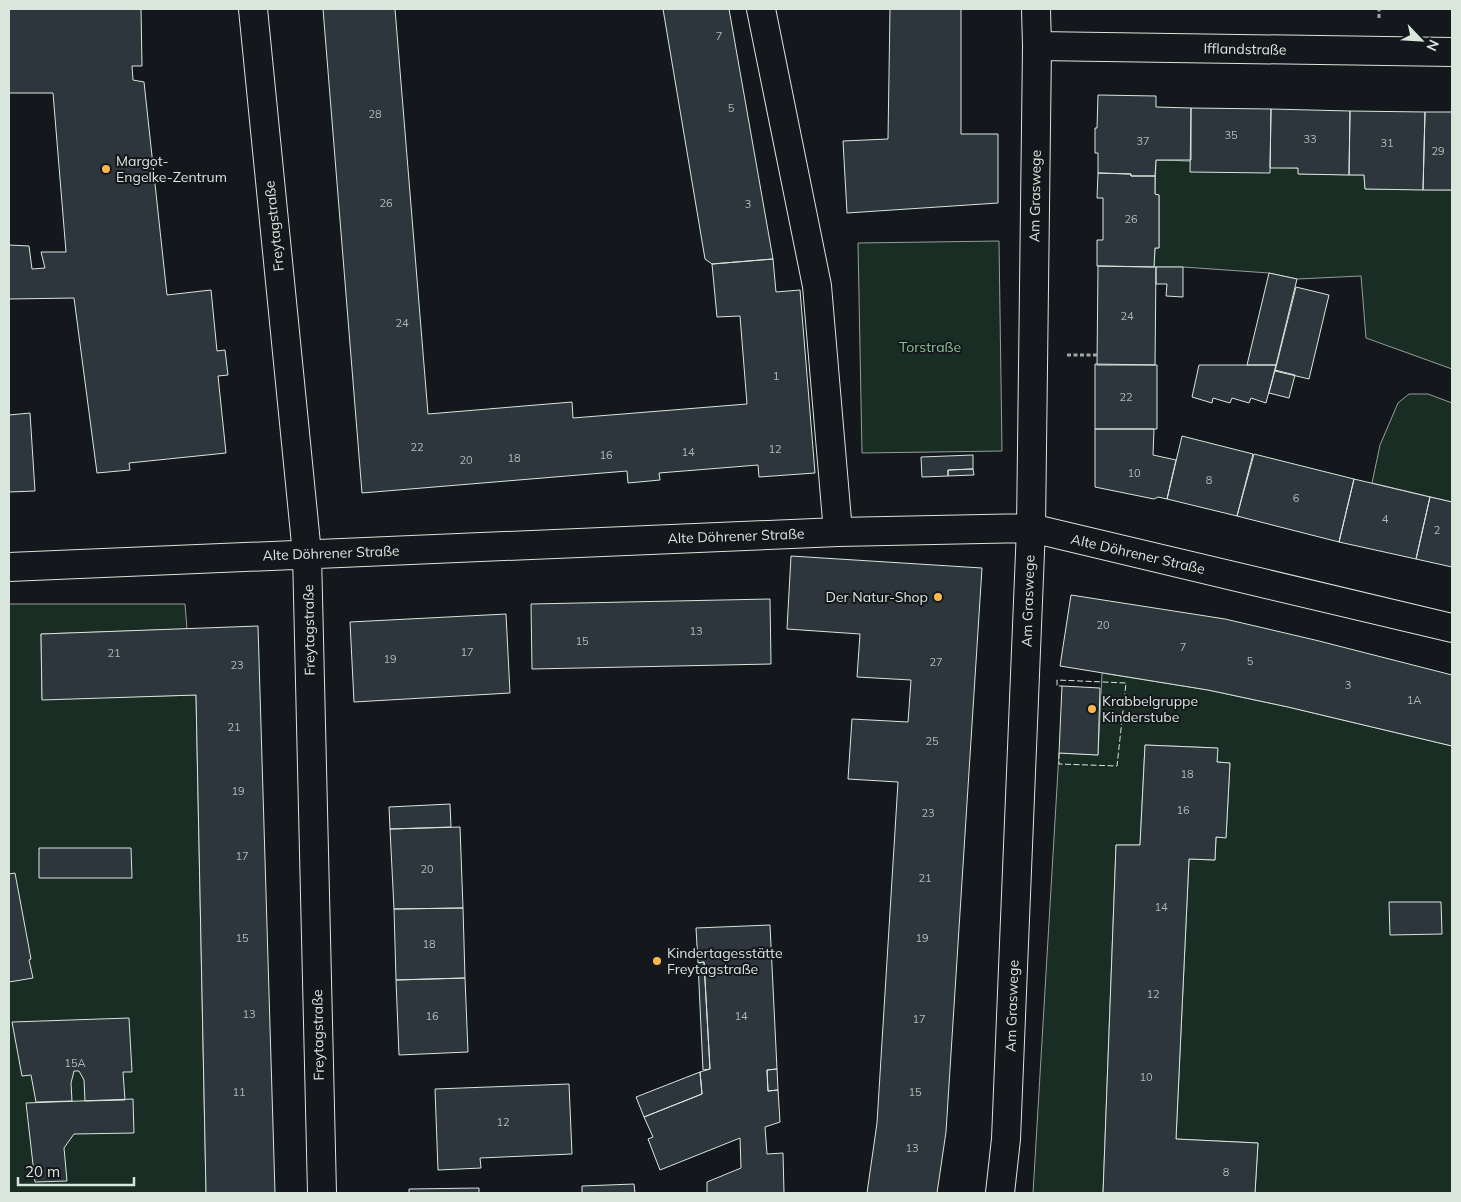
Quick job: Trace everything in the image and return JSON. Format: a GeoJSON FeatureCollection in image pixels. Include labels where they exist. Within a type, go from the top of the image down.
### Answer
{"type":"FeatureCollection","features":[{"type":"Feature","properties":{"kind":"street","name":"Freytagstraße"},"geometry":{"type":"LineString","coordinates":[[253,9],[307,554],[322,1193]]}},
{"type":"Feature","properties":{"kind":"street"},"geometry":{"type":"LineString","coordinates":[[761,9],[817,286],[838,532]]}},
{"type":"Feature","properties":{"kind":"street","name":"Am Graswege"},"geometry":{"type":"LineString","coordinates":[[1000,1193],[1006,1139],[1031,528],[1036,9]]}},
{"type":"Feature","properties":{"kind":"street","name":"Ifflandstraße"},"geometry":{"type":"LineString","coordinates":[[1037,46],[1452,52]]}},
{"type":"Feature","properties":{"kind":"street","name":"Alte Döhrener Straße"},"geometry":{"type":"LineString","coordinates":[[9,567],[838,532],[1031,528],[1452,628]]}},
{"type":"Feature","properties":{"kind":"green space"},"geometry":{"type":"Polygon","coordinates":[[[1156,160],[1298,168],[1299,174],[1364,175],[1365,189],[1452,190],[1452,369],[1366,338],[1361,276],[1297,279],[1269,273],[1183,267],[1154,267],[1155,248],[1159,248],[1159,195],[1155,194],[1156,160]]]}},
{"type":"Feature","properties":{"kind":"green space","name":"Torstraße"},"geometry":{"type":"Polygon","coordinates":[[[999,241],[1002,451],[862,453],[858,243],[999,241]]]}},
{"type":"Feature","properties":{"kind":"green space"},"geometry":{"type":"Polygon","coordinates":[[[1409,394],[1428,394],[1452,403],[1452,502],[1372,483],[1380,445],[1398,403],[1409,394]]]}},
{"type":"Feature","properties":{"kind":"green space"},"geometry":{"type":"Polygon","coordinates":[[[9,604],[185,604],[187,629],[41,634],[42,699],[196,695],[206,1193],[9,1193],[9,604]]]}},
{"type":"Feature","properties":{"kind":"green space"},"geometry":{"type":"Polygon","coordinates":[[[1102,673],[1208,690],[1452,746],[1452,1193],[1255,1193],[1258,1143],[1176,1139],[1189,859],[1215,860],[1216,837],[1226,837],[1230,763],[1217,762],[1217,748],[1145,745],[1140,845],[1116,845],[1103,1193],[1033,1193],[1059,753],[1098,755],[1102,673]]]}},
{"type":"Feature","properties":{"kind":"building","name":"Margot- Engelke-Zentrum"},"geometry":{"type":"Polygon","coordinates":[[[9,9],[141,9],[142,66],[132,66],[133,80],[144,82],[167,295],[211,290],[217,351],[225,350],[228,375],[218,376],[226,453],[129,463],[130,470],[97,473],[74,298],[9,299],[9,245],[29,246],[32,269],[45,268],[41,252],[66,252],[53,93],[9,93],[9,9]]]}},
{"type":"Feature","properties":{"kind":"building"},"geometry":{"type":"Polygon","coordinates":[[[323,9],[395,9],[428,414],[572,402],[573,418],[747,404],[740,316],[717,317],[712,264],[773,259],[776,292],[800,290],[815,473],[759,477],[758,465],[659,473],[660,480],[628,483],[627,471],[362,493],[323,9]]]}},
{"type":"Feature","properties":{"kind":"building"},"geometry":{"type":"Polygon","coordinates":[[[663,9],[729,9],[773,259],[712,264],[705,259],[663,9]]]}},
{"type":"Feature","properties":{"kind":"building"},"geometry":{"type":"Polygon","coordinates":[[[890,9],[961,9],[961,134],[998,134],[998,203],[847,213],[843,141],[888,139],[890,9]]]}},
{"type":"Feature","properties":{"kind":"building"},"geometry":{"type":"Polygon","coordinates":[[[1098,95],[1156,96],[1156,107],[1191,108],[1191,160],[1156,160],[1155,176],[1098,173],[1098,153],[1095,153],[1095,128],[1097,128],[1098,95]]]}},
{"type":"Feature","properties":{"kind":"building"},"geometry":{"type":"Polygon","coordinates":[[[1191,108],[1271,109],[1270,173],[1190,172],[1191,108]]]}},
{"type":"Feature","properties":{"kind":"building"},"geometry":{"type":"Polygon","coordinates":[[[1271,109],[1350,111],[1349,175],[1298,174],[1298,168],[1270,168],[1271,109]]]}},
{"type":"Feature","properties":{"kind":"building"},"geometry":{"type":"Polygon","coordinates":[[[1350,111],[1425,112],[1423,190],[1365,189],[1364,175],[1349,175],[1350,111]]]}},
{"type":"Feature","properties":{"kind":"building"},"geometry":{"type":"Polygon","coordinates":[[[1425,112],[1452,112],[1452,190],[1423,190],[1425,112]]]}},
{"type":"Feature","properties":{"kind":"building"},"geometry":{"type":"Polygon","coordinates":[[[1098,173],[1155,176],[1155,194],[1159,195],[1159,248],[1155,248],[1154,267],[1097,266],[1097,240],[1103,240],[1103,198],[1097,198],[1098,173]]]}},
{"type":"Feature","properties":{"kind":"building"},"geometry":{"type":"Polygon","coordinates":[[[1098,266],[1156,267],[1155,365],[1097,365],[1098,266]]]}},
{"type":"Feature","properties":{"kind":"building"},"geometry":{"type":"Polygon","coordinates":[[[1156,267],[1183,267],[1183,297],[1166,296],[1167,284],[1156,284],[1156,267]]]}},
{"type":"Feature","properties":{"kind":"building"},"geometry":{"type":"Polygon","coordinates":[[[1269,273],[1297,279],[1276,365],[1247,365],[1269,273]]]}},
{"type":"Feature","properties":{"kind":"building"},"geometry":{"type":"Polygon","coordinates":[[[1296,287],[1329,295],[1309,379],[1275,371],[1296,287]]]}},
{"type":"Feature","properties":{"kind":"building"},"geometry":{"type":"Polygon","coordinates":[[[1095,364],[1157,365],[1157,429],[1095,429],[1095,364]]]}},
{"type":"Feature","properties":{"kind":"building"},"geometry":{"type":"Polygon","coordinates":[[[1199,365],[1276,365],[1266,403],[1251,398],[1249,403],[1232,398],[1230,403],[1213,398],[1212,403],[1192,397],[1199,365]]]}},
{"type":"Feature","properties":{"kind":"building"},"geometry":{"type":"Polygon","coordinates":[[[1275,370],[1295,375],[1289,398],[1269,393],[1275,370]]]}},
{"type":"Feature","properties":{"kind":"building"},"geometry":{"type":"Polygon","coordinates":[[[30,413],[35,491],[9,492],[9,415],[30,413]]]}},
{"type":"Feature","properties":{"kind":"building"},"geometry":{"type":"Polygon","coordinates":[[[1095,429],[1154,429],[1153,455],[1176,460],[1167,499],[1158,497],[1154,499],[1095,487],[1095,429]]]}},
{"type":"Feature","properties":{"kind":"building"},"geometry":{"type":"Polygon","coordinates":[[[1182,436],[1253,454],[1237,516],[1167,499],[1182,436]]]}},
{"type":"Feature","properties":{"kind":"building"},"geometry":{"type":"Polygon","coordinates":[[[1254,454],[1354,479],[1339,542],[1237,516],[1254,454]]]}},
{"type":"Feature","properties":{"kind":"building"},"geometry":{"type":"Polygon","coordinates":[[[973,455],[973,469],[948,470],[948,476],[922,477],[921,457],[973,455]]]}},
{"type":"Feature","properties":{"kind":"building"},"geometry":{"type":"Polygon","coordinates":[[[973,469],[974,475],[948,476],[948,470],[973,469]]]}},
{"type":"Feature","properties":{"kind":"building"},"geometry":{"type":"Polygon","coordinates":[[[1354,479],[1430,497],[1416,559],[1339,542],[1354,479]]]}},
{"type":"Feature","properties":{"kind":"building"},"geometry":{"type":"Polygon","coordinates":[[[1430,497],[1452,502],[1452,567],[1416,559],[1430,497]]]}},
{"type":"Feature","properties":{"kind":"building"},"geometry":{"type":"Polygon","coordinates":[[[791,556],[982,568],[946,1132],[937,1193],[867,1193],[877,1123],[898,782],[848,779],[852,719],[908,722],[911,680],[857,677],[860,634],[787,629],[791,556]]]}},
{"type":"Feature","properties":{"kind":"building"},"geometry":{"type":"Polygon","coordinates":[[[1071,595],[1225,619],[1452,675],[1452,746],[1208,690],[1060,666],[1071,595]]]}},
{"type":"Feature","properties":{"kind":"building"},"geometry":{"type":"Polygon","coordinates":[[[770,599],[771,664],[532,669],[531,604],[770,599]]]}},
{"type":"Feature","properties":{"kind":"building"},"geometry":{"type":"Polygon","coordinates":[[[506,614],[510,693],[354,702],[350,622],[506,614]]]}},
{"type":"Feature","properties":{"kind":"building"},"geometry":{"type":"Polygon","coordinates":[[[258,626],[275,1193],[206,1193],[196,695],[42,700],[41,634],[258,626]]]}},
{"type":"Feature","properties":{"kind":"building"},"geometry":{"type":"Polygon","coordinates":[[[1062,686],[1100,688],[1098,755],[1059,753],[1062,686]]]}},
{"type":"Feature","properties":{"kind":"building"},"geometry":{"type":"Polygon","coordinates":[[[1145,745],[1218,748],[1217,762],[1230,763],[1226,838],[1216,837],[1215,860],[1189,859],[1176,1139],[1258,1143],[1255,1193],[1103,1193],[1116,845],[1140,845],[1145,745]]]}},
{"type":"Feature","properties":{"kind":"building"},"geometry":{"type":"Polygon","coordinates":[[[450,804],[451,827],[390,829],[389,807],[450,804]]]}},
{"type":"Feature","properties":{"kind":"building"},"geometry":{"type":"Polygon","coordinates":[[[460,827],[463,908],[394,909],[390,829],[460,827]]]}},
{"type":"Feature","properties":{"kind":"building"},"geometry":{"type":"Polygon","coordinates":[[[39,848],[131,848],[132,878],[39,878],[39,848]]]}},
{"type":"Feature","properties":{"kind":"building"},"geometry":{"type":"Polygon","coordinates":[[[15,873],[33,978],[9,982],[9,874],[15,873]]]}},
{"type":"Feature","properties":{"kind":"building"},"geometry":{"type":"Polygon","coordinates":[[[1389,902],[1441,902],[1442,934],[1390,935],[1389,902]]]}},
{"type":"Feature","properties":{"kind":"building"},"geometry":{"type":"Polygon","coordinates":[[[463,908],[465,978],[396,980],[394,909],[463,908]]]}},
{"type":"Feature","properties":{"kind":"building"},"geometry":{"type":"Polygon","coordinates":[[[770,925],[777,1069],[767,1070],[768,1091],[778,1090],[780,1122],[765,1127],[767,1154],[783,1153],[784,1193],[707,1193],[707,1182],[741,1168],[740,1138],[660,1170],[648,1139],[653,1137],[644,1117],[702,1094],[700,1072],[710,1069],[704,962],[698,963],[696,928],[770,925]]]}},
{"type":"Feature","properties":{"kind":"building"},"geometry":{"type":"Polygon","coordinates":[[[704,962],[710,1069],[703,1070],[698,963],[704,962]]]}},
{"type":"Feature","properties":{"kind":"building"},"geometry":{"type":"Polygon","coordinates":[[[465,978],[468,1052],[399,1055],[396,980],[465,978]]]}},
{"type":"Feature","properties":{"kind":"building"},"geometry":{"type":"Polygon","coordinates":[[[129,1018],[132,1072],[123,1072],[125,1100],[85,1101],[84,1080],[79,1071],[74,1071],[71,1083],[72,1101],[36,1102],[31,1075],[22,1076],[12,1022],[129,1018]]]}},
{"type":"Feature","properties":{"kind":"building"},"geometry":{"type":"Polygon","coordinates":[[[777,1069],[778,1090],[768,1091],[767,1070],[777,1069]]]}},
{"type":"Feature","properties":{"kind":"building"},"geometry":{"type":"Polygon","coordinates":[[[700,1072],[702,1094],[644,1117],[636,1097],[700,1072]]]}},
{"type":"Feature","properties":{"kind":"building"},"geometry":{"type":"Polygon","coordinates":[[[569,1084],[572,1154],[480,1158],[481,1168],[438,1170],[435,1089],[569,1084]]]}},
{"type":"Feature","properties":{"kind":"building"},"geometry":{"type":"Polygon","coordinates":[[[133,1099],[134,1133],[74,1134],[64,1148],[67,1181],[35,1182],[26,1103],[133,1099]]]}},
{"type":"Feature","properties":{"kind":"building"},"geometry":{"type":"Polygon","coordinates":[[[634,1184],[635,1193],[582,1193],[582,1186],[634,1184]]]}},
{"type":"Feature","properties":{"kind":"building"},"geometry":{"type":"Polygon","coordinates":[[[479,1188],[479,1193],[409,1193],[409,1189],[479,1188]]]}},
{"type":"Feature","properties":{"kind":"fence"},"geometry":{"type":"LineString","coordinates":[[1059,753],[1059,764],[1117,766],[1126,683],[1057,680],[1057,686],[1062,686]]}},
{"type":"Feature","properties":{"kind":"place","name":"Margot- Engelke-Zentrum"},"geometry":{"type":"Point","coordinates":[106,169]}},
{"type":"Feature","properties":{"kind":"place","name":"Der Natur-Shop"},"geometry":{"type":"Point","coordinates":[938,597]}},
{"type":"Feature","properties":{"kind":"place","name":"Krabbelgruppe Kinderstube"},"geometry":{"type":"Point","coordinates":[1092,709]}},
{"type":"Feature","properties":{"kind":"place","name":"Kindertagesstätte Freytagstraße"},"geometry":{"type":"Point","coordinates":[657,961]}}]}
